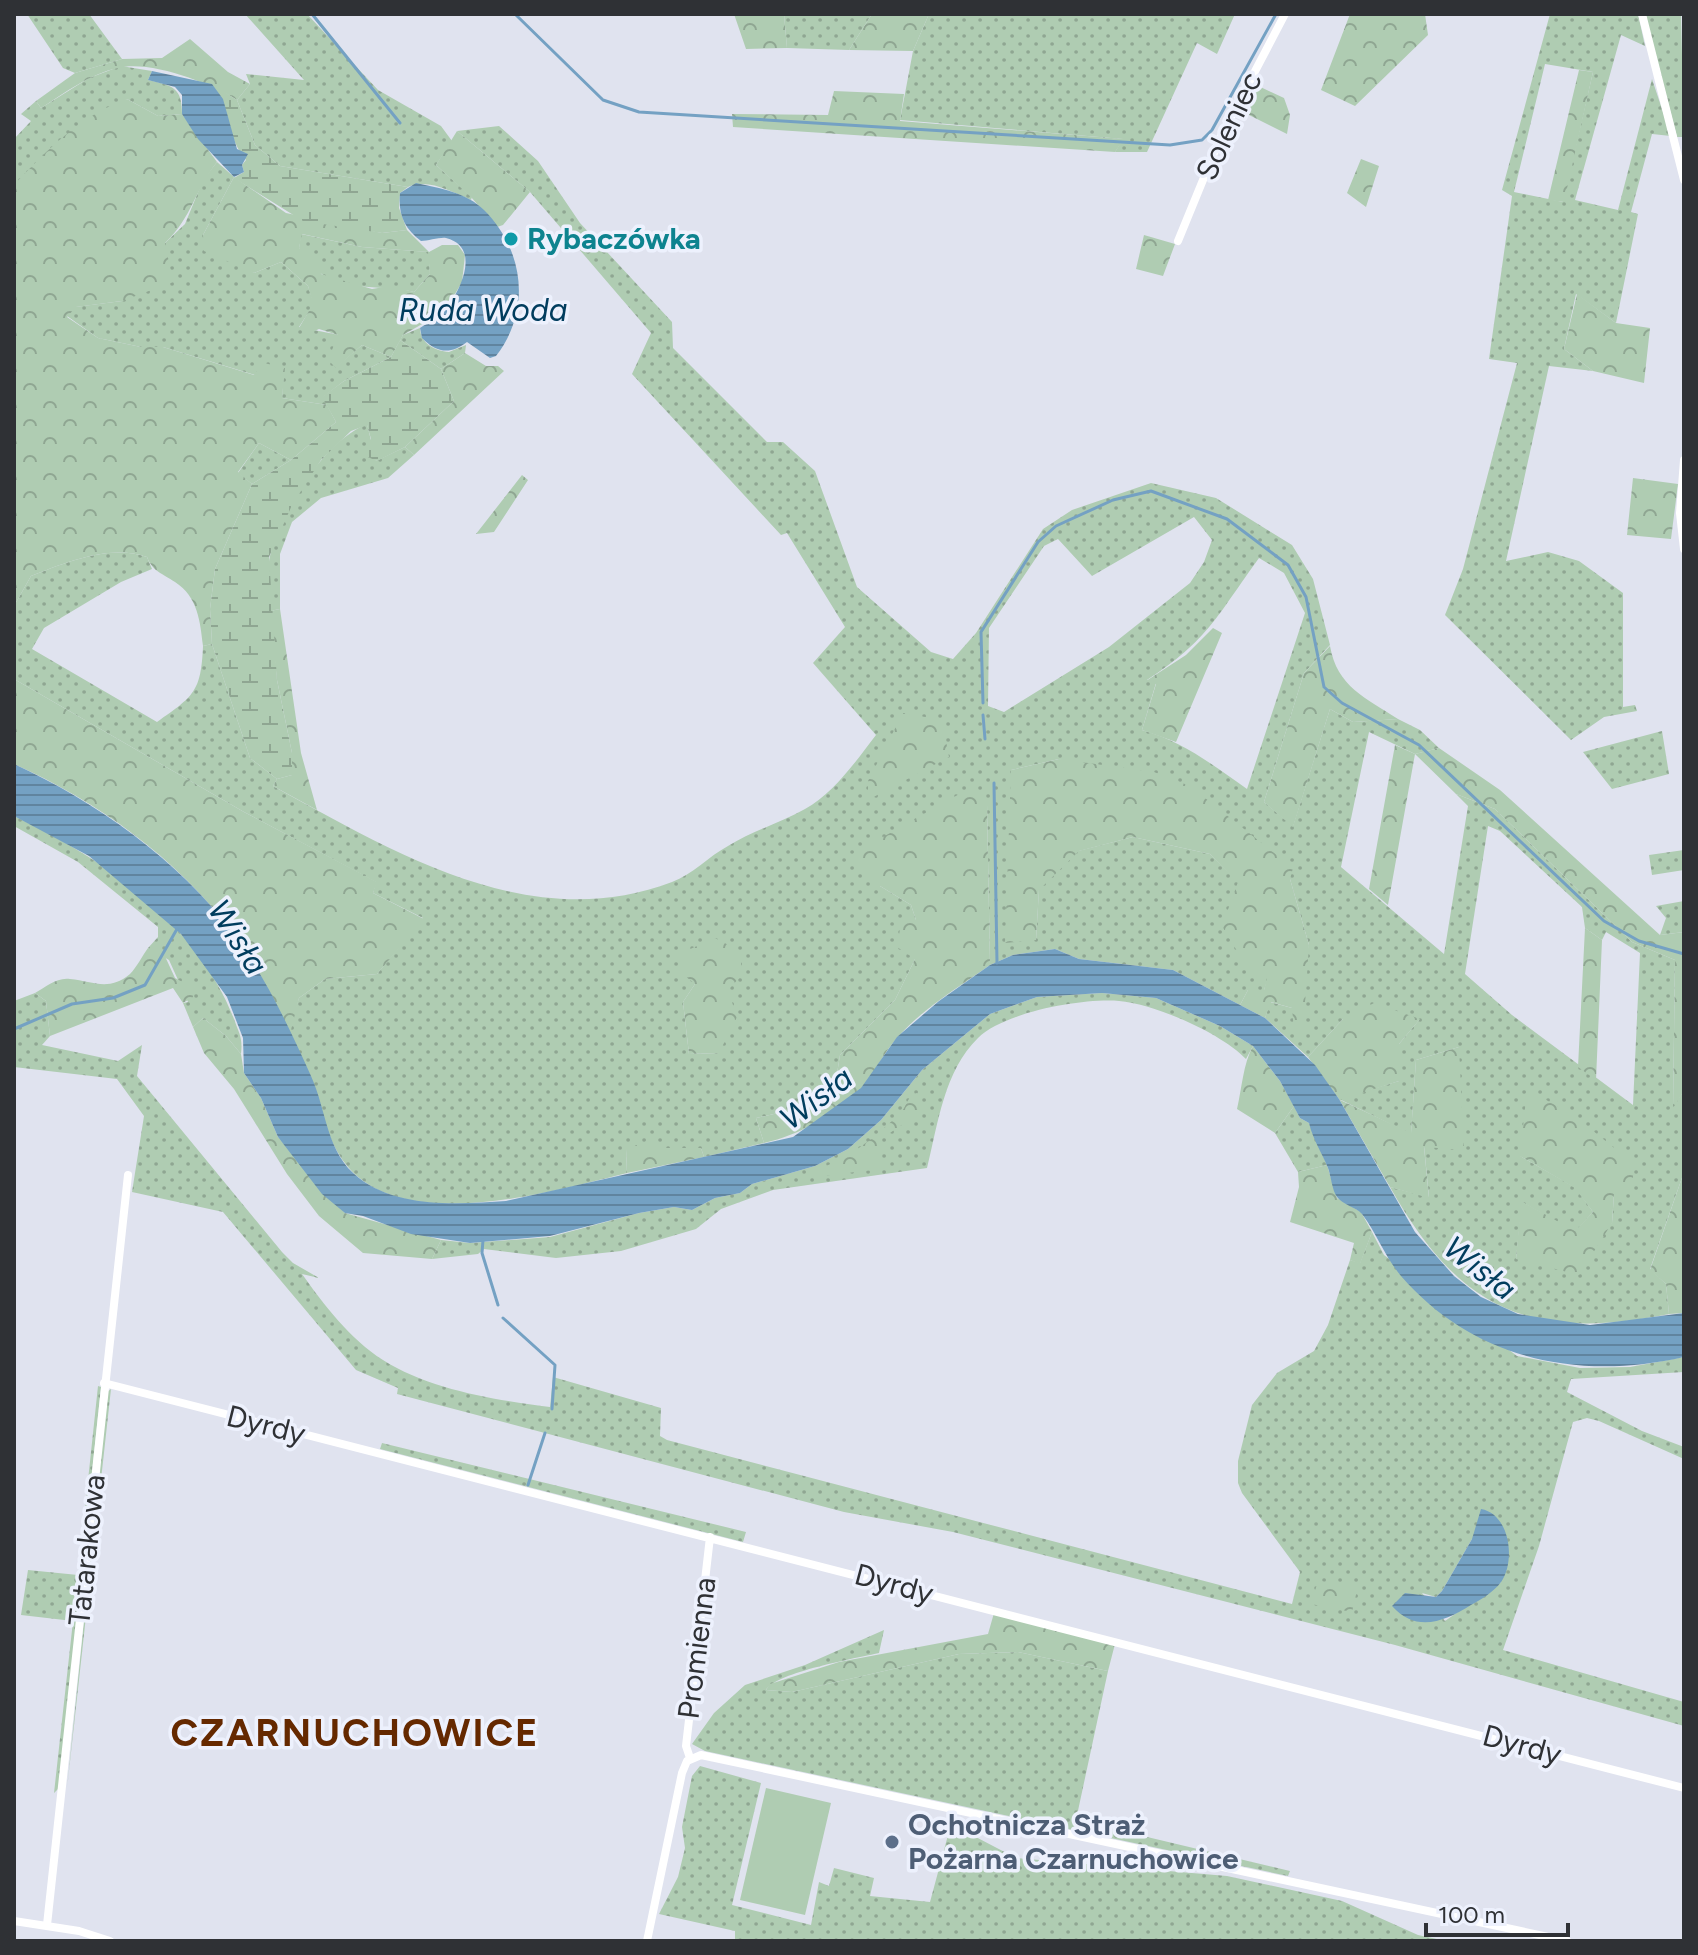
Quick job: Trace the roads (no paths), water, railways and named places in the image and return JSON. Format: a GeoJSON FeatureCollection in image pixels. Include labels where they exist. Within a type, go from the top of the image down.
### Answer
{"type":"FeatureCollection","features":[{"type":"Feature","properties":{"kind":"street","name":"Soleniec"},"geometry":{"type":"LineString","coordinates":[[1178,241],[1221,136],[1285,14]]}},
{"type":"Feature","properties":{"kind":"street"},"geometry":{"type":"LineString","coordinates":[[1642,14],[1684,180]]}},
{"type":"Feature","properties":{"kind":"street"},"geometry":{"type":"LineString","coordinates":[[1684,460],[1680,513],[1684,549]]}},
{"type":"Feature","properties":{"kind":"street","name":"Tatarakowa"},"geometry":{"type":"LineString","coordinates":[[47,1925],[128,1175]]}},
{"type":"Feature","properties":{"kind":"street","name":"Dyrdy"},"geometry":{"type":"LineString","coordinates":[[104,1383],[1684,1788]]}},
{"type":"Feature","properties":{"kind":"street","name":"Promienna"},"geometry":{"type":"LineString","coordinates":[[647,1941],[682,1773],[690,1758],[686,1746],[710,1537]]}},
{"type":"Feature","properties":{"kind":"street"},"geometry":{"type":"LineString","coordinates":[[690,1758],[705,1755],[1567,1941]]}},
{"type":"Feature","properties":{"kind":"street"},"geometry":{"type":"LineString","coordinates":[[14,1921],[47,1925],[110,1941]]}},
{"type":"Feature","properties":{"kind":"water"},"geometry":{"type":"Polygon","coordinates":[[[152,71],[212,84],[223,99],[237,149],[248,154],[242,165],[244,172],[234,177],[198,139],[182,114],[182,95],[175,87],[148,80],[152,71]]]}},
{"type":"Feature","properties":{"kind":"water","name":"Ruda Woda"},"geometry":{"type":"Polygon","coordinates":[[[416,183],[470,199],[498,226],[508,244],[515,262],[518,301],[515,320],[496,356],[490,358],[467,342],[455,349],[438,349],[422,338],[420,328],[444,312],[457,292],[466,260],[457,243],[446,238],[421,241],[406,226],[401,214],[400,193],[416,183]]]}},
{"type":"Feature","properties":{"kind":"water"},"geometry":{"type":"Polygon","coordinates":[[[14,764],[105,814],[161,857],[211,906],[245,949],[276,1002],[311,1076],[340,1156],[359,1178],[392,1195],[430,1202],[506,1201],[793,1137],[861,1088],[897,1037],[939,1001],[990,965],[1013,955],[1055,949],[1079,959],[1173,970],[1265,1018],[1315,1065],[1339,1099],[1415,1232],[1454,1276],[1481,1297],[1518,1314],[1590,1325],[1684,1313],[1684,1357],[1645,1364],[1568,1364],[1530,1357],[1495,1345],[1461,1327],[1430,1305],[1401,1276],[1362,1214],[1337,1197],[1309,1123],[1300,1118],[1280,1081],[1253,1046],[1220,1026],[1156,998],[1102,993],[1037,997],[990,1014],[922,1070],[881,1120],[848,1149],[815,1166],[752,1184],[740,1193],[715,1198],[692,1210],[674,1207],[550,1236],[470,1243],[411,1234],[363,1216],[345,1213],[322,1194],[278,1137],[261,1098],[244,1073],[243,1038],[227,997],[181,934],[89,856],[14,816],[14,764]]]}},
{"type":"Feature","properties":{"kind":"water"},"geometry":{"type":"Polygon","coordinates":[[[1481,1509],[1498,1520],[1508,1540],[1508,1562],[1501,1582],[1483,1598],[1440,1620],[1420,1622],[1401,1614],[1392,1606],[1405,1593],[1436,1597],[1442,1591],[1472,1539],[1481,1509]]]}},
{"type":"Feature","properties":{"kind":"waterway"},"geometry":{"type":"LineString","coordinates":[[312,14],[400,123]]}},
{"type":"Feature","properties":{"kind":"waterway"},"geometry":{"type":"LineString","coordinates":[[515,14],[603,100],[639,112],[1170,145],[1202,140],[1212,130],[1276,14]]}},
{"type":"Feature","properties":{"kind":"waterway"},"geometry":{"type":"LineString","coordinates":[[983,703],[981,632],[1038,542],[1056,526],[1113,500],[1151,491],[1227,519],[1288,565],[1306,597],[1324,687],[1342,703],[1419,745],[1604,921],[1639,941],[1684,954]]}},
{"type":"Feature","properties":{"kind":"waterway"},"geometry":{"type":"LineString","coordinates":[[983,715],[985,739]]}},
{"type":"Feature","properties":{"kind":"waterway"},"geometry":{"type":"LineString","coordinates":[[994,783],[997,963]]}},
{"type":"Feature","properties":{"kind":"waterway"},"geometry":{"type":"LineString","coordinates":[[14,1029],[72,1004],[113,998],[145,985],[177,929]]}},
{"type":"Feature","properties":{"kind":"waterway"},"geometry":{"type":"LineString","coordinates":[[483,1240],[482,1253],[498,1305]]}},
{"type":"Feature","properties":{"kind":"waterway"},"geometry":{"type":"LineString","coordinates":[[503,1318],[555,1365],[552,1409]]}},
{"type":"Feature","properties":{"kind":"waterway"},"geometry":{"type":"LineString","coordinates":[[528,1485],[545,1433]]}},
{"type":"Feature","properties":{"kind":"place","name":"Rybaczówka"},"geometry":{"type":"Point","coordinates":[511,239]}},
{"type":"Feature","properties":{"kind":"place","name":"Ochotnicza Straż Pożarna Czarnuchowice"},"geometry":{"type":"Point","coordinates":[892,1842]}},
{"type":"Feature","properties":{"kind":"district","name":"CZARNUCHOWICE"},"geometry":{"type":"Point","coordinates":[355,1733]}},
{"type":"Feature","properties":{"kind":"water label","name":"Wisła"},"geometry":{"type":"Point","coordinates":[238,937]}},
{"type":"Feature","properties":{"kind":"water label","name":"Wisła"},"geometry":{"type":"Point","coordinates":[816,1098]}},
{"type":"Feature","properties":{"kind":"water label","name":"Wisła"},"geometry":{"type":"Point","coordinates":[1480,1268]}}]}
